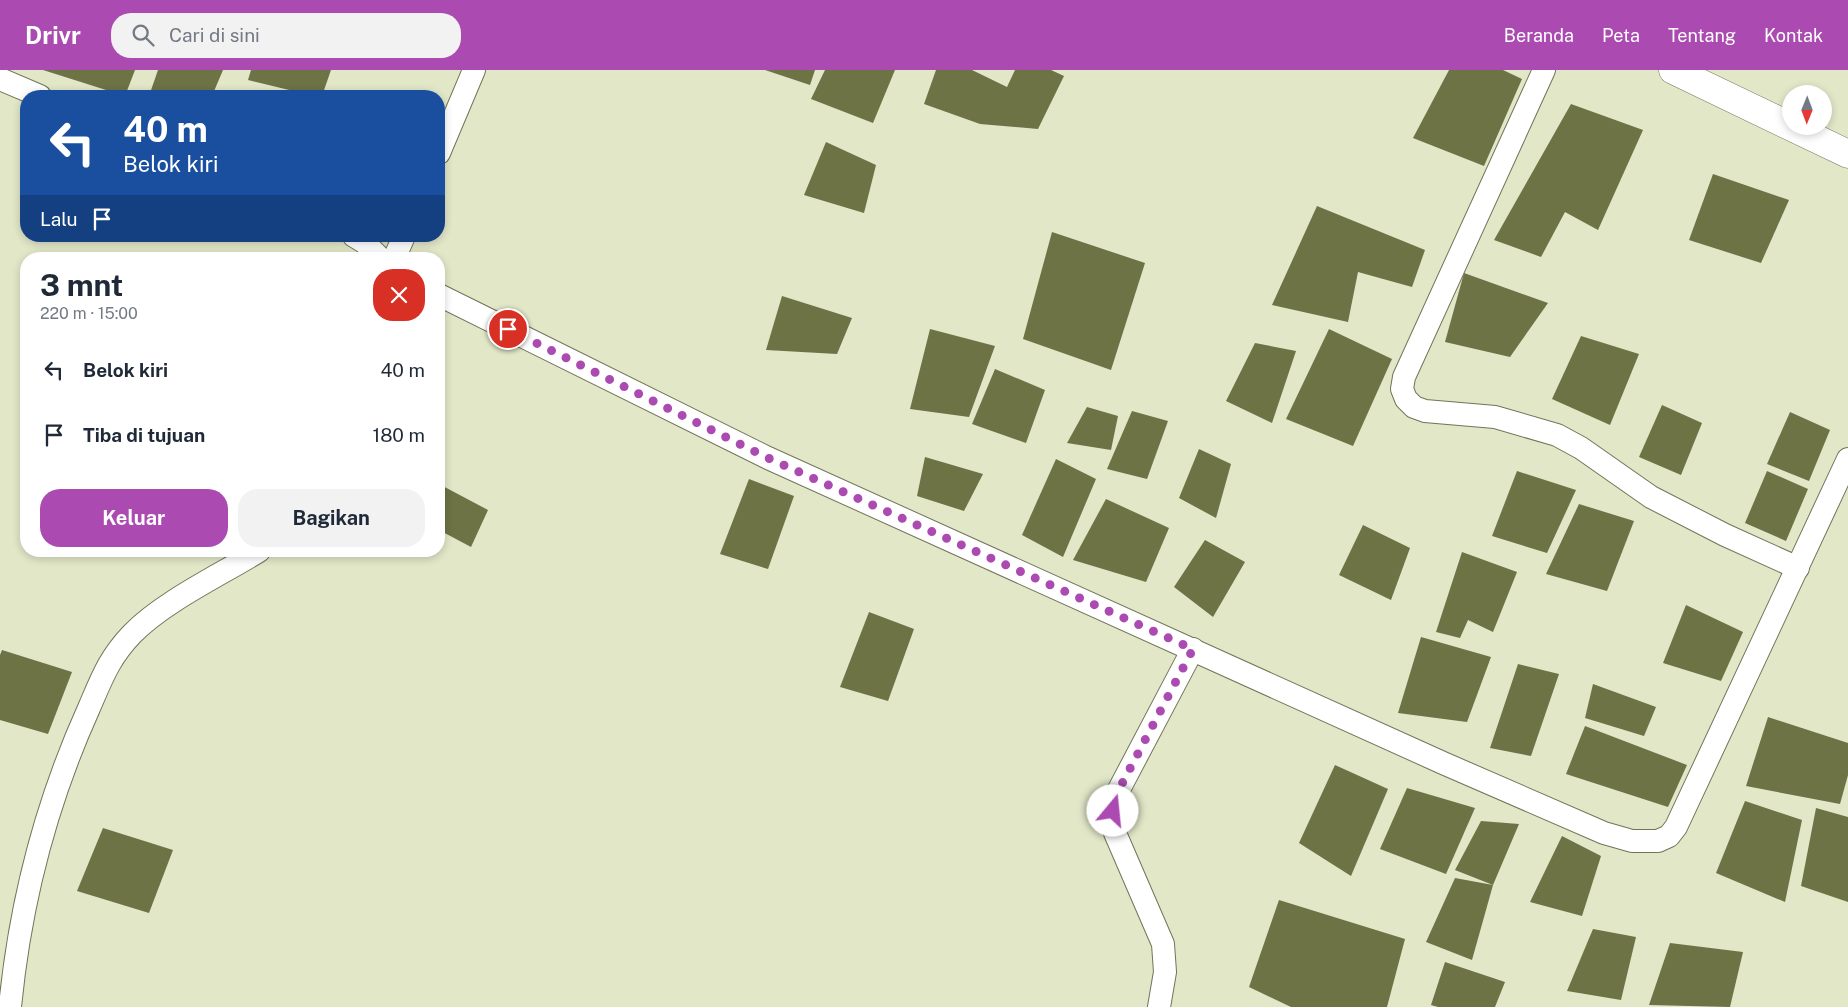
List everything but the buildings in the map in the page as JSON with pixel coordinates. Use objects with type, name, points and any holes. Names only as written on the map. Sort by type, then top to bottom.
[{"type":"main road","points":[[1673,70],[1848,154]]},
{"type":"street","points":[[445,139],[474,70]]},
{"type":"street","points":[[1544,70],[1404,378],[1402,389],[1406,400],[1414,407],[1425,411],[1495,417],[1557,435],[1582,448],[1651,497],[1725,535],[1798,568]]},
{"type":"street","points":[[0,79],[26,90]]},
{"type":"street","points":[[364,242],[374,252]]},
{"type":"street","points":[[445,298],[768,458],[1193,649],[1296,698],[1604,833],[1632,841],[1648,842],[1665,838],[1676,827],[1848,459]]},
{"type":"street","points":[[10,1007],[28,886],[44,825],[74,740],[113,655],[134,632],[157,613],[249,557]]},
{"type":"street","points":[[1159,1007],[1165,972],[1163,944],[1115,833],[1114,799],[1193,649]]},
{"type":"route","points":[[508,329],[768,458],[1193,649],[1114,799],[1113,811]]}]
